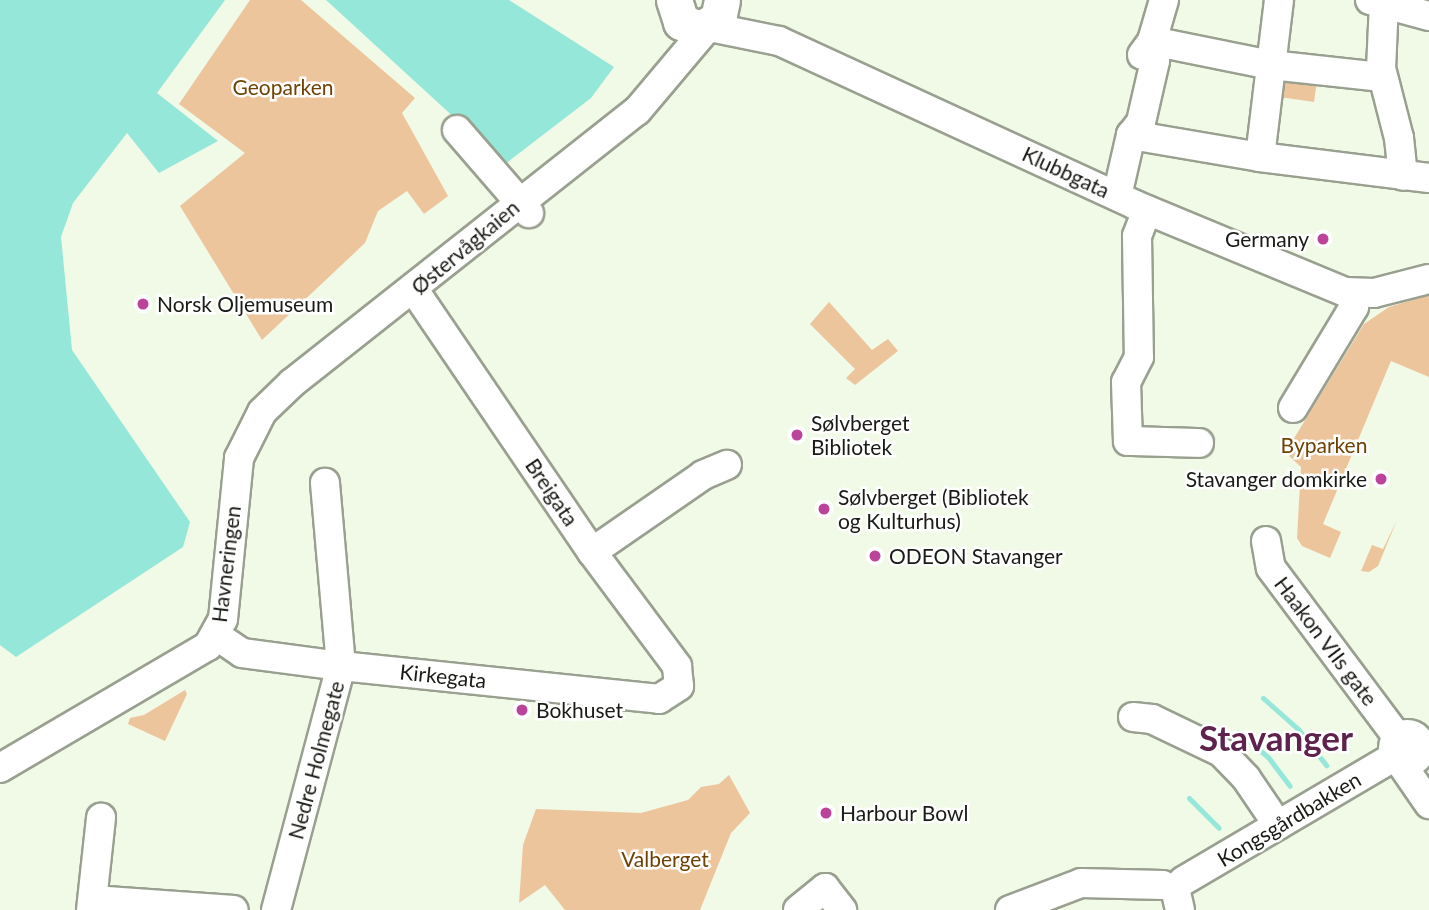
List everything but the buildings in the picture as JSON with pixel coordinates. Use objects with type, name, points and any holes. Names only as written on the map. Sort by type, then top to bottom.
[{"type":"street","points":[[1117,197],[1131,135],[1141,122],[1155,61],[1152,41],[1164,0]]},
{"type":"street","points":[[1260,158],[1279,0]]},
{"type":"street","points":[[1416,177],[1399,138],[1382,77],[1377,2],[1429,16]]},
{"type":"street","name":"Klubbgata","points":[[702,12],[779,41],[1147,210],[1356,295]]},
{"type":"street","name":"Østervågkaien","points":[[292,383],[643,118],[702,12]]},
{"type":"street","points":[[1152,41],[1271,65],[1382,77]]},
{"type":"street","points":[[457,130],[524,207]]},
{"type":"street","points":[[1131,135],[1260,158],[1416,177]]},
{"type":"street","points":[[1147,210],[1137,236],[1139,357],[1126,382],[1128,441],[1199,443]]},
{"type":"street","points":[[1293,408],[1354,307],[1356,295],[1429,279]]},
{"type":"street","name":"Breigata","points":[[414,290],[592,552],[677,666],[680,682],[674,693]]},
{"type":"street","name":"Havneringen","points":[[0,768],[160,677],[217,636],[228,584],[239,458],[262,412],[292,383]]},
{"type":"street","points":[[592,552],[703,475],[727,465]]},
{"type":"street","name":"Nedre Holmegate","points":[[276,910],[341,666],[325,483]]},
{"type":"street","name":"Haakon VIIs gate","points":[[1266,541],[1270,568],[1408,749],[1429,804]]},
{"type":"street","name":"Kirkegata","points":[[217,636],[242,653],[341,666],[656,699],[674,693]]},
{"type":"street","points":[[1145,719],[1226,755],[1278,825]]},
{"type":"street","name":"Kongsgårdbakken","points":[[1176,893],[1278,825],[1408,749]]},
{"type":"street","points":[[101,818],[92,905],[234,910]]},
{"type":"street","points":[[1010,910],[1081,883],[1176,893]]},
{"type":"street","points":[[798,910],[834,899]]},
{"type":"green space","name":"Geoparken","points":[[250,0],[301,0],[415,98],[402,113],[448,196],[424,214],[407,191],[378,211],[365,243],[262,340],[180,206],[245,153],[179,104]]},
{"type":"green space","points":[[1283,77],[1317,81],[1314,102],[1280,97]]},
{"type":"green space","name":"Byparken","points":[[1429,295],[1429,377],[1391,361],[1323,524],[1341,532],[1330,558],[1302,546],[1297,538],[1301,467],[1289,456],[1293,440],[1364,324],[1389,307]]},
{"type":"green space","points":[[829,302],[872,350],[888,339],[898,351],[855,385],[846,378],[855,369],[810,324]]},
{"type":"green space","points":[[1397,520],[1378,566],[1369,572],[1361,571],[1372,545],[1383,549]]},
{"type":"green space","points":[[185,690],[187,694],[165,741],[128,724],[130,718],[144,715]]},
{"type":"green space","name":"Valberget","points":[[729,775],[750,813],[731,833],[700,910],[565,910],[545,885],[519,903],[523,845],[536,809],[641,813],[688,800],[701,787],[719,784]]},
{"type":"water","points":[[0,0],[225,0],[157,93],[218,141],[159,173],[127,133],[73,203],[61,237],[72,350],[190,522],[183,547],[16,657],[0,645]]},
{"type":"water","points":[[326,0],[509,0],[614,67],[591,98],[505,164]]},
{"type":"waterway","points":[[1263,698],[1298,729],[1326,765]]},
{"type":"waterway","points":[[1238,732],[1268,757],[1290,786]]},
{"type":"waterway","points":[[1189,798],[1219,828]]},
{"type":"place","name":"Germany","points":[[1323,239]]},
{"type":"place","name":"Norsk Oljemuseum","points":[[143,304]]},
{"type":"place","name":"Sølvberget Bibliotek","points":[[797,435]]},
{"type":"place","name":"Stavanger domkirke","points":[[1381,479]]},
{"type":"place","name":"Sølvberget (Bibliotek og Kulturhus)","points":[[824,509]]},
{"type":"place","name":"ODEON Stavanger","points":[[875,556]]},
{"type":"place","name":"Bokhuset","points":[[522,710]]},
{"type":"place","name":"Harbour Bowl","points":[[826,813]]},
{"type":"district","name":"Stavanger","points":[[1276,737]]}]
